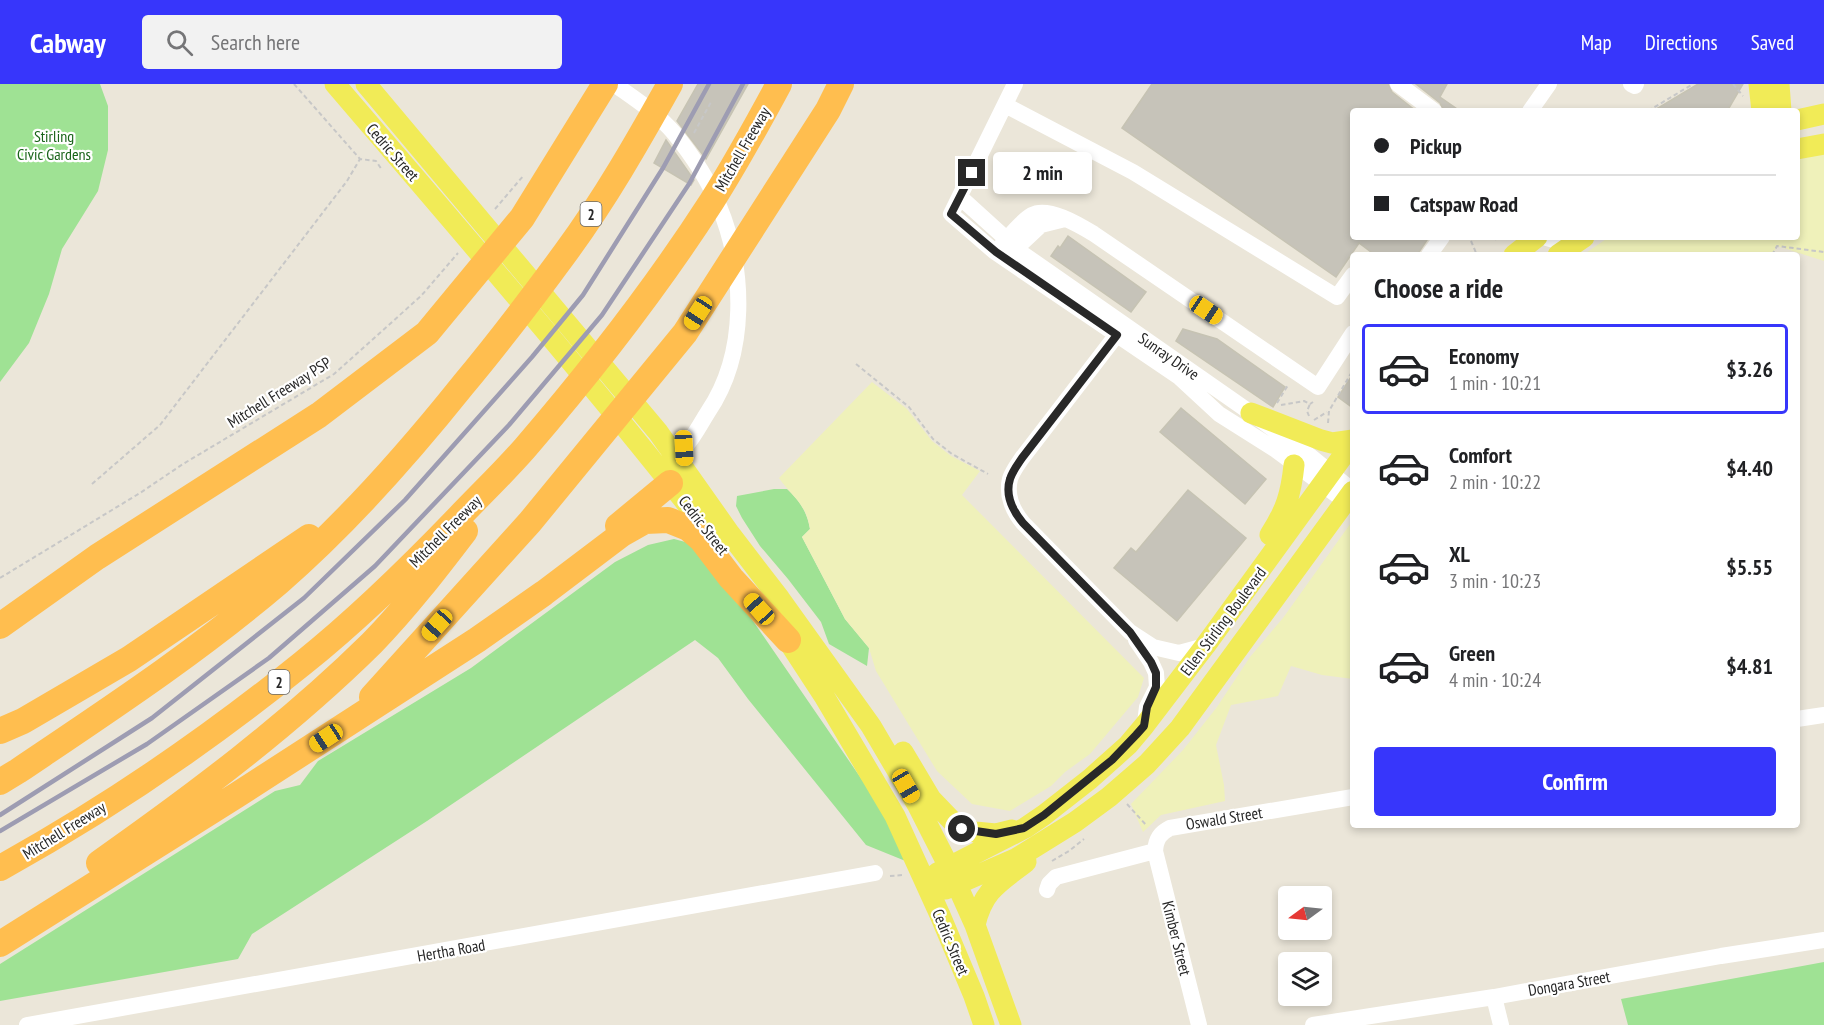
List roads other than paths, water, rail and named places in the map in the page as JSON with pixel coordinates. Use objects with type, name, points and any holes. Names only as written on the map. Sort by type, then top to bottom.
[{"type":"highway","points":[[0,626],[97,557],[319,415],[427,333],[522,218],[605,84]]},
{"type":"highway","name":"2","points":[[0,782],[150,682],[243,611],[318,546],[362,502],[429,427],[502,338],[568,250],[640,137],[670,84]]},
{"type":"highway","name":"Mitchell Freeway","points":[[0,868],[45,844],[188,751],[304,662],[364,610],[432,545],[523,450],[591,369],[656,285],[712,200],[779,84]]},
{"type":"highway","points":[[307,750],[369,700],[430,633],[530,522],[685,333],[828,110],[841,84]]},
{"type":"highway","points":[[0,933],[144,832],[279,727],[372,642],[425,583],[523,450]]},
{"type":"highway","points":[[590,558],[678,464]]},
{"type":"highway","points":[[0,731],[23,721],[129,659],[362,502]]},
{"type":"highway","points":[[0,944],[477,640],[622,534],[645,521],[668,520],[688,528],[702,540],[731,578],[788,640]]},
{"type":"main road","name":"Cedric Street","points":[[335,84],[461,243],[635,441],[678,464],[793,616],[871,726],[918,806],[975,925],[1011,1025]]},
{"type":"main road","name":"Cedric Street","points":[[366,84],[484,216],[654,427],[739,570],[788,640],[895,816],[921,883],[974,996],[984,1025]]},
{"type":"main road","points":[[1760,84],[1762,108]]},
{"type":"main road","points":[[1779,84],[1781,108]]},
{"type":"main road","points":[[1800,119],[1824,114]]},
{"type":"main road","points":[[1800,148],[1824,144]]},
{"type":"main road","points":[[1506,248],[1529,240]]},
{"type":"main road","points":[[1562,252],[1580,240]]},
{"type":"main road","points":[[1251,413],[1321,441],[1332,443],[1350,441]]},
{"type":"main road","name":"Ellen Stirling Boulevard","points":[[953,875],[1024,828],[1090,779],[1112,760],[1144,726],[1205,646],[1350,445]]},
{"type":"main road","points":[[1264,565],[1270,536],[1285,512],[1294,465]]},
{"type":"main road","name":"Ellen Stirling Boulevard","points":[[921,883],[1017,858],[1075,822],[1109,797],[1147,764],[1180,728],[1350,494]]},
{"type":"main road","points":[[871,726],[900,747],[931,800],[962,829],[996,834],[1024,828]]},
{"type":"main road","points":[[975,925],[979,908],[989,892],[1075,822]]},
{"type":"street","points":[[614,84],[651,110],[672,131],[697,163],[719,205],[736,267],[738,300],[734,348],[726,375],[712,407],[678,464]]},
{"type":"street","points":[[960,197],[1015,84]]},
{"type":"street","points":[[1398,84],[1430,108]]},
{"type":"street","points":[[1532,108],[1549,84]]},
{"type":"street","points":[[1631,84],[1635,86],[1636,84]]},
{"type":"street","points":[[1005,105],[1133,172],[1337,297],[1350,279]]},
{"type":"street","name":"Sunray Drive","points":[[1006,249],[960,197],[951,214],[1006,249],[1121,330],[1251,413],[1327,479],[1350,494]]},
{"type":"street","points":[[1006,249],[1022,223],[1031,216],[1039,212],[1066,219],[1094,234],[1318,387],[1350,338]]},
{"type":"street","points":[[1121,330],[1022,458],[1010,478],[1009,496],[1014,512],[1023,523],[1130,632],[1151,662],[1156,673],[1156,687],[1147,707],[1144,726]]},
{"type":"street","name":"Sunray Drive","points":[[1121,330],[1179,377],[1219,414],[1276,450],[1294,465],[1327,479]]},
{"type":"street","points":[[1130,632],[1153,647],[1179,653],[1205,646]]},
{"type":"street","points":[[1800,719],[1824,715]]},
{"type":"street","name":"Oswald Street","points":[[1155,851],[1160,835],[1170,828],[1350,798]]},
{"type":"street","points":[[1047,890],[1056,877],[1155,851]]},
{"type":"street","name":"Kimber Street","points":[[1155,851],[1199,1025]]},
{"type":"street","name":"Hertha Road","points":[[27,1025],[875,873]]},
{"type":"street","name":"Dongara Street","points":[[1313,1025],[1494,997],[1824,940]]},
{"type":"street","points":[[1494,997],[1501,1025]]},
{"type":"railway","points":[[0,815],[152,718],[304,598],[405,500],[532,357],[583,295],[663,168],[709,84]]},
{"type":"railway","points":[[0,831],[147,744],[269,658],[375,566],[509,425],[602,315],[689,184],[743,84]]},
{"type":"park label","name":"Stirling Civic Gardens","points":[[54,145]]}]
